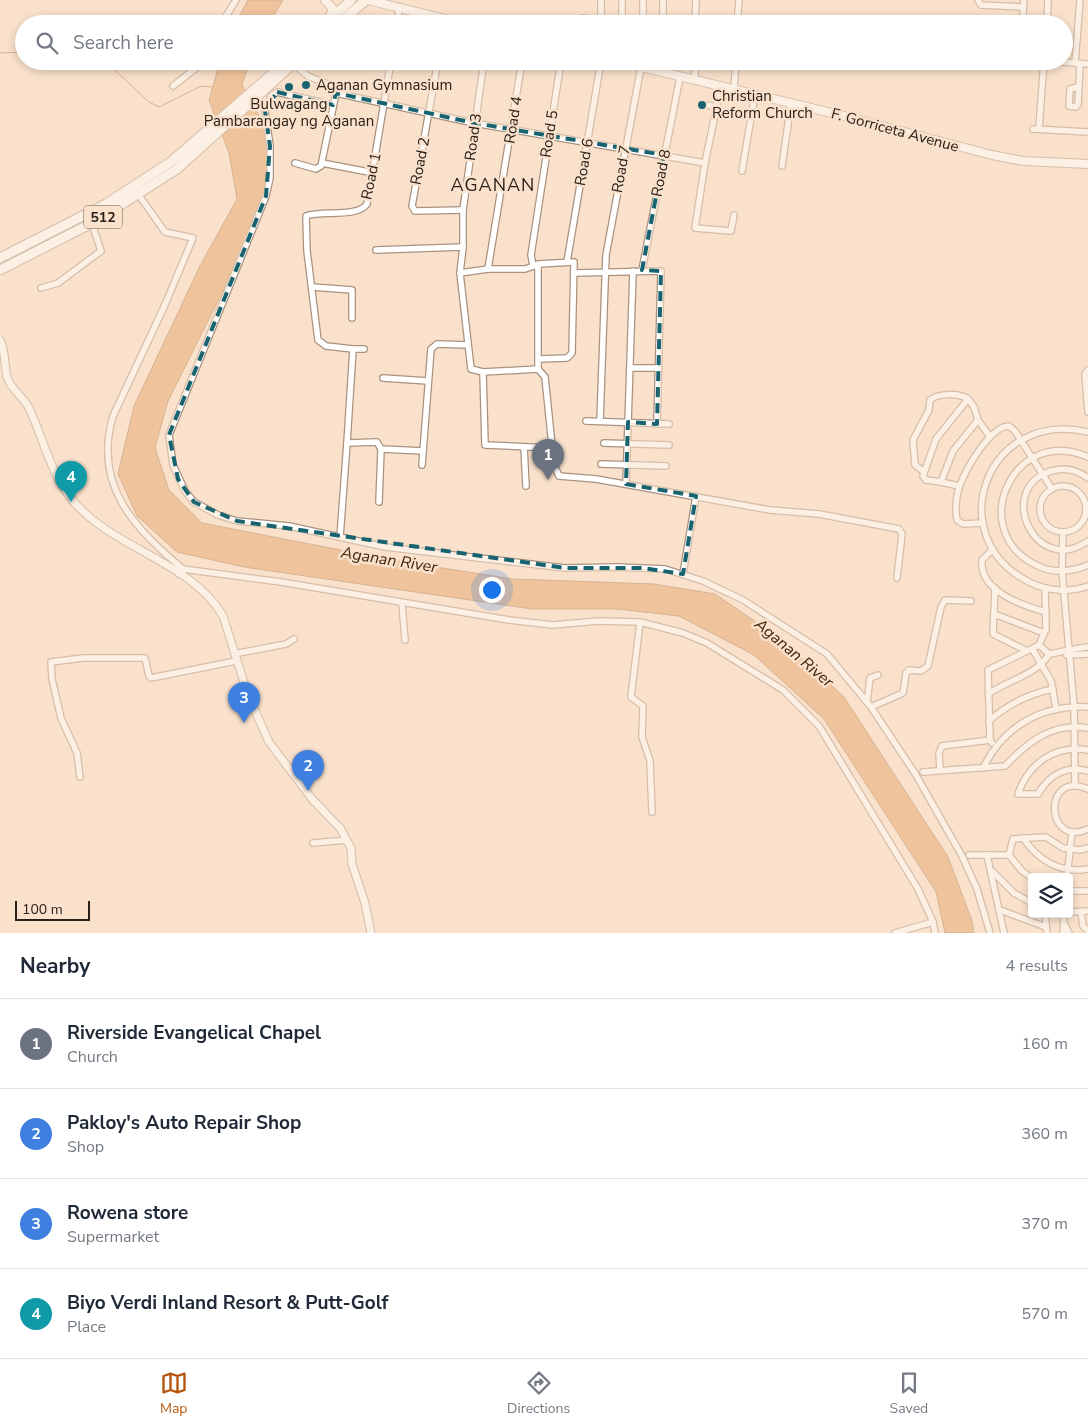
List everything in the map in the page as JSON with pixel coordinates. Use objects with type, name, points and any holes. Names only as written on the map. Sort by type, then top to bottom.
[{"type":"main road","points":[[325,0],[332,5],[334,11],[331,15]]},
{"type":"main road","points":[[334,15],[351,0]]},
{"type":"main road","points":[[349,15],[367,0],[423,15]]},
{"type":"main road","name":"512","points":[[0,270],[92,223],[138,194],[195,148],[283,70]]},
{"type":"main road","name":"F. Gorriceta Avenue","points":[[654,70],[1000,157],[1023,161],[1088,164]]},
{"type":"main road","name":"512","points":[[0,258],[106,204],[179,155],[195,148]]},
{"type":"street","points":[[227,15],[236,0]]},
{"type":"street","points":[[601,0],[601,15]]},
{"type":"street","points":[[621,15],[622,0]]},
{"type":"street","points":[[643,0],[643,15]]},
{"type":"street","points":[[663,0],[663,15]]},
{"type":"street","points":[[695,15],[696,0]]},
{"type":"street","points":[[737,15],[738,0]]},
{"type":"street","points":[[978,0],[981,5],[999,3],[1023,10],[1024,0]]},
{"type":"street","points":[[1047,15],[1048,0]]},
{"type":"street","points":[[1078,88],[1077,64],[1080,0]]},
{"type":"street","points":[[398,15],[399,8]]},
{"type":"street","points":[[1073,64],[1088,64]]},
{"type":"street","points":[[174,86],[194,70]]},
{"type":"street","points":[[294,163],[316,169],[322,163],[336,93],[332,86],[308,76],[301,70]]},
{"type":"street","name":"Road 1","points":[[312,287],[306,218],[308,215],[340,213],[365,207],[374,173],[389,70]]},
{"type":"street","name":"Road 2","points":[[437,70],[412,209],[463,210]]},
{"type":"street","name":"Road 3","points":[[483,70],[463,210],[463,247],[460,273],[471,369],[484,372]]},
{"type":"street","name":"Road 4","points":[[488,269],[521,70]]},
{"type":"street","name":"Road 5","points":[[538,369],[536,265],[531,255],[559,70]]},
{"type":"street","name":"Road 6","points":[[567,262],[600,70]]},
{"type":"street","name":"Road 7","points":[[600,421],[606,255],[640,70]]},
{"type":"street","points":[[694,80],[695,70]]},
{"type":"street","points":[[734,89],[735,70]]},
{"type":"street","points":[[1043,70],[1036,128],[1088,132]]},
{"type":"street","name":"Road 8","points":[[642,270],[680,76]]},
{"type":"street","points":[[721,86],[705,163],[695,228],[731,231],[734,215]]},
{"type":"street","points":[[333,104],[277,92],[271,96],[265,111],[270,146],[270,178],[266,196],[169,435],[173,465],[178,479],[194,502],[204,509],[237,521],[289,526],[385,547],[565,568],[642,568],[683,574],[719,587],[744,600],[827,654],[869,704],[916,775],[962,856],[977,889],[990,933]]},
{"type":"street","points":[[336,93],[474,123],[705,163]]},
{"type":"street","points":[[742,171],[755,94]]},
{"type":"street","points":[[782,166],[791,103]]},
{"type":"street","points":[[701,104],[717,107]]},
{"type":"street","points":[[322,163],[374,173]]},
{"type":"street","points":[[138,194],[165,232],[192,238],[164,307],[113,416],[109,435],[108,470],[121,500],[133,520],[162,552],[217,606],[223,616],[235,658],[268,742],[312,799],[340,828],[347,840],[365,903],[371,933]]},
{"type":"street","points":[[41,288],[58,283],[101,251],[92,223]]},
{"type":"street","points":[[376,250],[463,247]]},
{"type":"street","points":[[460,273],[488,269],[525,269],[536,265],[574,262],[572,353],[567,358],[538,359]]},
{"type":"street","points":[[626,484],[633,271]]},
{"type":"street","points":[[574,273],[661,271],[660,368],[657,424]]},
{"type":"street","points":[[352,318],[352,290],[312,287],[318,340],[321,344],[364,349]]},
{"type":"street","points":[[0,340],[10,385],[29,408],[51,466],[74,501],[113,536],[181,571],[281,582],[402,604],[553,625],[598,621],[640,622],[683,633],[707,643],[783,690],[819,726],[918,888],[933,922],[934,933]]},
{"type":"street","points":[[422,465],[430,353],[434,345],[468,345]]},
{"type":"street","points":[[340,537],[353,349]]},
{"type":"street","points":[[630,368],[660,368]]},
{"type":"street","points":[[552,448],[485,445],[484,372],[538,369],[547,382],[554,464],[559,476],[626,484],[770,510],[819,514],[898,529],[902,534],[897,578]]},
{"type":"street","points":[[1088,370],[1085,374],[1088,412]]},
{"type":"street","points":[[383,378],[428,381]]},
{"type":"street","points":[[923,470],[915,465],[913,440],[929,410],[930,400],[936,396],[952,395],[968,399],[974,407],[978,420],[990,437]]},
{"type":"street","points":[[959,486],[926,480],[922,476],[936,440],[968,399]]},
{"type":"street","points":[[941,482],[954,451],[978,420]]},
{"type":"street","points":[[586,421],[669,424]]},
{"type":"street","points":[[983,523],[963,524],[957,520],[959,486],[990,437],[1004,426],[1009,426],[1020,439],[1041,476],[1052,489]]},
{"type":"street","points":[[1088,432],[1075,429],[1052,428],[1020,439],[1003,454],[990,472],[983,493],[983,523],[993,549],[1000,560],[1015,574],[1045,588],[1064,590],[1088,586]]},
{"type":"street","points":[[347,443],[377,442],[380,449],[379,502]]},
{"type":"street","points":[[604,443],[669,445]]},
{"type":"street","points":[[524,447],[526,486]]},
{"type":"street","points":[[380,449],[423,451]]},
{"type":"street","points":[[1088,457],[1073,451],[1055,451],[1031,458],[1021,466],[1008,484],[1002,505],[1004,527],[1014,547],[1026,559],[1040,567],[1062,571],[1088,565]]},
{"type":"street","points":[[600,464],[666,466]]},
{"type":"street","points":[[1088,478],[1078,472],[1063,469],[1041,476],[1028,490],[1024,500],[1025,520],[1028,529],[1042,544],[1063,549],[1076,547],[1088,541]]},
{"type":"street","points":[[1068,487],[1078,492],[1084,502],[1086,513],[1081,523],[1072,530],[1063,532],[1050,528],[1041,514],[1041,503],[1052,489],[1068,487]]},
{"type":"street","points":[[683,574],[696,496]]},
{"type":"street","points":[[1063,532],[1062,571],[1066,652],[1074,706],[1075,786]]},
{"type":"street","points":[[993,549],[984,556],[982,574],[995,588],[1017,602],[1046,612]]},
{"type":"street","points":[[995,588],[992,634],[1030,650],[1041,664],[1053,689],[1056,708]]},
{"type":"street","points":[[1040,646],[1046,629],[1045,588]]},
{"type":"street","points":[[869,704],[900,695],[904,689],[908,670],[921,671],[928,666],[945,600],[971,601]]},
{"type":"street","points":[[402,604],[405,640]]},
{"type":"street","points":[[994,614],[1044,633]]},
{"type":"street","points":[[640,622],[631,697],[643,706],[642,737],[650,761],[652,812]]},
{"type":"street","points":[[80,777],[77,753],[61,718],[52,679],[51,662],[82,658],[145,658],[151,678],[235,658],[286,644],[294,639]]},
{"type":"street","points":[[1040,646],[1047,650],[1049,654]]},
{"type":"street","points":[[996,746],[990,740],[988,670],[1040,646]]},
{"type":"street","points":[[988,694],[1009,680],[1038,668],[1049,654],[1088,646]]},
{"type":"street","points":[[1066,652],[1088,654]]},
{"type":"street","points":[[869,704],[870,678],[878,675]]},
{"type":"street","points":[[989,721],[1018,700],[1053,689]]},
{"type":"street","points":[[983,768],[1005,735],[1028,718],[1056,708],[1088,707]]},
{"type":"street","points":[[923,772],[1005,766],[1025,745],[1035,738],[1059,728],[1088,728]]},
{"type":"street","points":[[940,770],[939,753],[942,746],[990,740]]},
{"type":"street","points":[[1088,750],[1074,748],[1053,753],[1034,766],[1024,779],[1018,794],[1038,794],[1043,786],[1057,773],[1076,769],[1088,771]]},
{"type":"street","points":[[1088,789],[1075,786],[1063,791],[1058,795],[1054,808],[1057,820],[1066,830],[1072,832],[1088,829]]},
{"type":"street","points":[[1067,873],[1072,832]]},
{"type":"street","points":[[1009,855],[1014,839],[1023,838],[1046,837],[1057,845],[1070,849],[1088,848]]},
{"type":"street","points":[[1023,838],[1029,847],[1046,862],[1067,873],[1088,869]]},
{"type":"street","points":[[313,844],[347,840]]},
{"type":"street","points":[[969,856],[1009,855]]},
{"type":"street","points":[[1009,855],[1028,875]]},
{"type":"street","points":[[987,856],[1004,933]]},
{"type":"street","points":[[991,870],[1006,886],[1028,900]]},
{"type":"street","points":[[1073,891],[1088,891]]},
{"type":"street","points":[[1000,910],[1046,930]]},
{"type":"street","points":[[1085,911],[1083,926],[1088,932]]},
{"type":"street","points":[[1063,933],[1064,918]]},
{"type":"street","points":[[895,933],[933,922]]},
{"type":"street","points":[[1064,922],[1069,933]]},
{"type":"highlighted area","points":[[277,92],[333,105],[336,93],[474,123],[664,155],[642,270],[661,271],[657,424],[628,422],[626,484],[696,496],[683,574],[642,568],[565,568],[237,521],[194,502],[178,479],[169,435],[266,196],[270,146],[265,111]]},
{"type":"water","points":[[248,0],[283,0],[274,15],[240,15]]},
{"type":"water","name":"Aganan River","points":[[217,70],[247,70],[242,85],[260,117],[273,154],[271,180],[234,269],[168,401],[155,448],[169,490],[202,523],[397,561],[513,579],[654,584],[715,594],[781,639],[844,697],[948,857],[972,921],[974,933],[945,933],[936,892],[824,719],[754,655],[679,616],[617,609],[532,609],[244,567],[177,552],[137,516],[118,474],[134,406],[200,266],[237,199],[229,153],[209,100]]},
{"type":"waterway","points":[[0,53],[15,52]]},
{"type":"waterway","points":[[115,70],[149,102],[159,107],[201,86],[212,87]]},
{"type":"place","name":"Aganan Gymnasium","points":[[306,85]]},
{"type":"place","name":"Bulwagang Pambarangay ng Aganan","points":[[289,87]]},
{"type":"place","name":"Christian Reform Church","points":[[702,105]]},
{"type":"place","name":"Riverside Evangelical Chapel","points":[[548,480]]},
{"type":"place","name":"Biyo Verdi Inland Resort & Putt-Golf","points":[[71,502]]},
{"type":"place","name":"Rowena store","points":[[244,723]]},
{"type":"place","name":"Pakloy's Auto Repair Shop","points":[[308,791]]},
{"type":"district","name":"AGANAN","points":[[493,185]]}]
